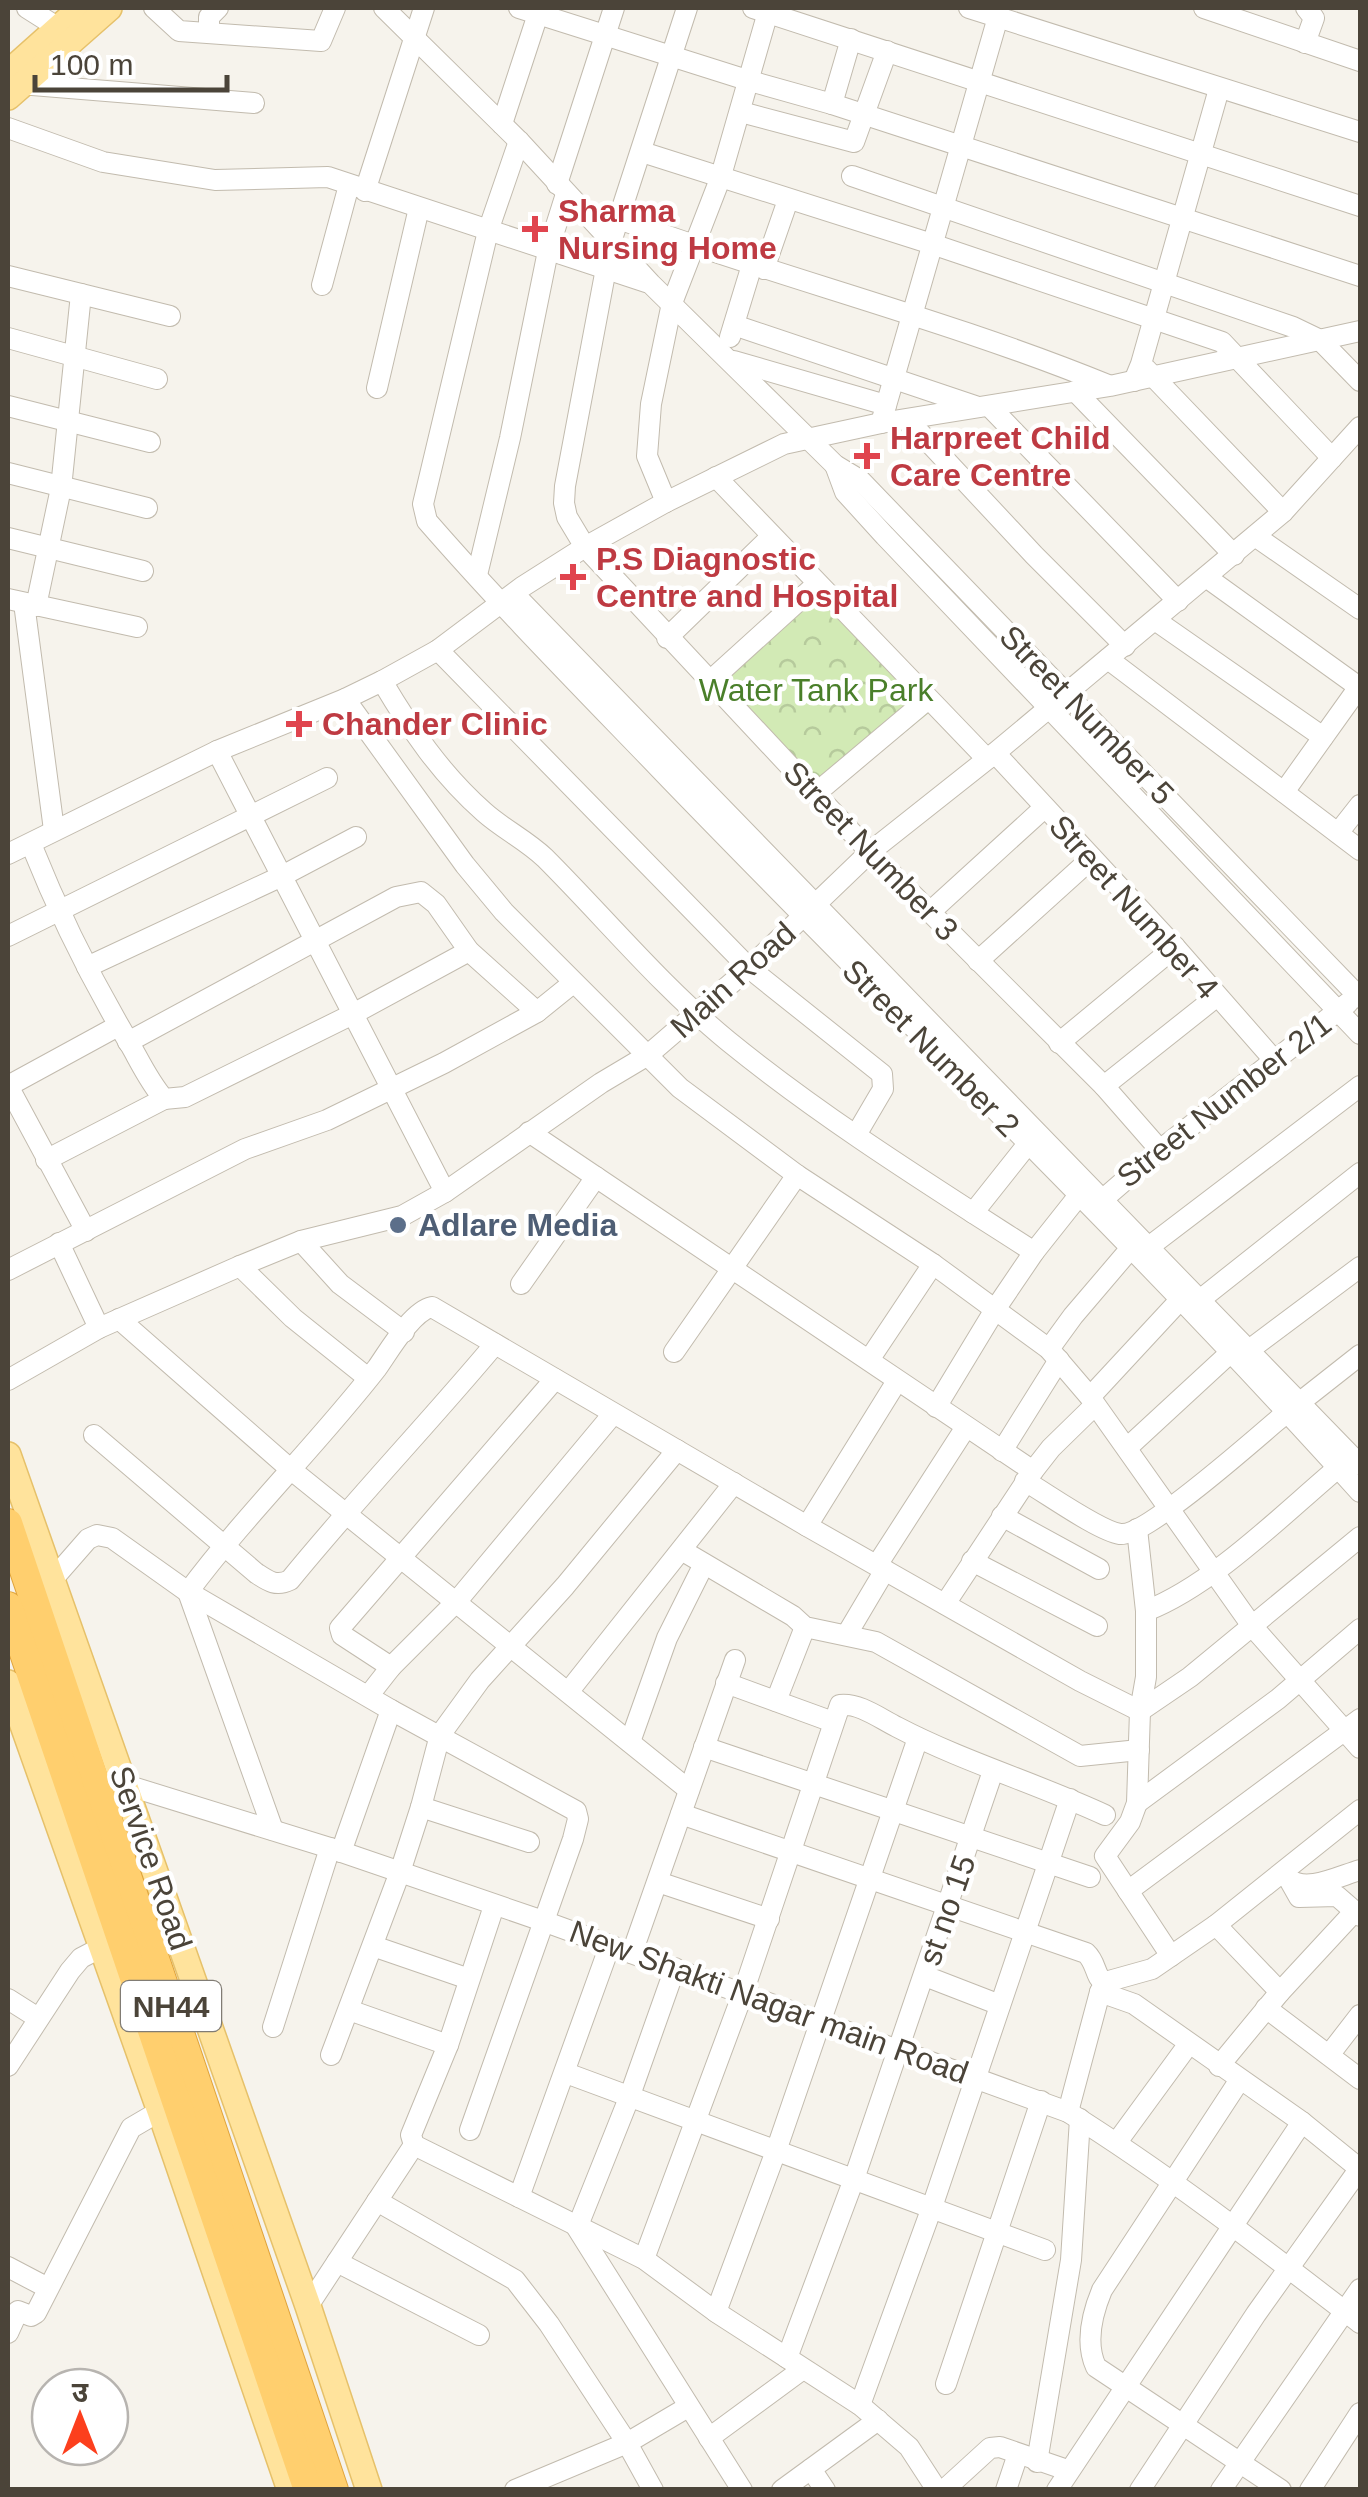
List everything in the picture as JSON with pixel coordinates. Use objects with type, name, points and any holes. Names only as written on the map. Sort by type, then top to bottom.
[{"type":"highway","name":"NH44","points":[[8,1523],[334,2490]]},
{"type":"highway","name":"NH44","points":[[8,1606],[35,1722],[308,2490]]},
{"type":"main road","points":[[12,85],[57,27],[81,8]]},
{"type":"main road","points":[[12,85],[109,8]]},
{"type":"main road","name":"Service Road","points":[[8,1454],[369,2490]]},
{"type":"main road","points":[[8,1683],[35,1722],[102,1946],[290,2490]]},
{"type":"street","points":[[27,8],[57,27]]},
{"type":"street","points":[[154,8],[179,30],[321,42],[335,8]]},
{"type":"street","points":[[208,32],[208,16],[218,8]]},
{"type":"street","points":[[384,8],[519,141],[651,284],[809,437],[834,465],[845,492],[1058,700],[1360,1034]]},
{"type":"street","points":[[322,286],[424,8]]},
{"type":"street","points":[[478,575],[561,189],[614,8]]},
{"type":"street","name":"Street Number 3","points":[[687,8],[611,242],[564,503],[567,517],[585,547],[666,638],[870,852],[1104,1086],[1160,1150]]},
{"type":"street","points":[[969,8],[1360,132]]},
{"type":"street","points":[[1204,8],[1360,61]]},
{"type":"street","points":[[1305,43],[1314,18],[1306,8]]},
{"type":"street","points":[[502,124],[532,10],[866,114],[1360,276]]},
{"type":"street","points":[[666,502],[652,471],[647,437],[672,304],[720,179],[769,11],[1360,206]]},
{"type":"street","points":[[883,414],[998,18]]},
{"type":"street","points":[[832,104],[851,39]]},
{"type":"street","points":[[740,112],[848,143],[858,140],[887,51]]},
{"type":"street","points":[[12,85],[254,104]]},
{"type":"street","points":[[1143,374],[1154,318],[1219,89]]},
{"type":"street","points":[[8,128],[103,162],[215,180],[328,178],[651,284]]},
{"type":"street","points":[[488,231],[519,141]]},
{"type":"street","points":[[642,152],[1222,342],[1332,458]]},
{"type":"street","points":[[852,176],[1293,327],[1320,340],[1360,382]]},
{"type":"street","points":[[728,357],[734,326],[788,200]]},
{"type":"street","points":[[377,388],[418,208]]},
{"type":"street","points":[[619,220],[1028,353],[1110,386]]},
{"type":"street","name":"Street Number 2","points":[[488,231],[424,504],[427,520],[478,575],[508,599],[1027,1145],[1092,1200],[1294,1408],[1353,1460],[1360,1492]]},
{"type":"street","points":[[8,276],[170,316]]},
{"type":"street","points":[[54,830],[22,603],[50,547],[81,294]]},
{"type":"street","points":[[734,326],[986,407],[1178,600]]},
{"type":"street","points":[[728,357],[908,420],[1110,386],[1143,374],[1360,331]]},
{"type":"street","points":[[8,338],[156,378]]},
{"type":"street","points":[[1143,374],[1283,512]]},
{"type":"street","points":[[1075,391],[1234,555]]},
{"type":"street","points":[[8,406],[150,442]]},
{"type":"street","points":[[8,854],[217,751],[382,681],[438,650],[585,547],[666,502],[784,444],[883,414]]},
{"type":"street","points":[[908,420],[1116,652],[1360,850]]},
{"type":"street","name":"Main Road","points":[[8,1380],[99,1328],[240,1266],[301,1241],[402,1216],[445,1192],[648,1054],[750,968],[870,852],[1234,555],[1357,437]]},
{"type":"street","points":[[8,474],[147,508]]},
{"type":"street","name":"Street Number 4","points":[[716,477],[928,699],[1092,858],[1274,1060]]},
{"type":"street","points":[[666,638],[771,536]]},
{"type":"street","points":[[1255,536],[1360,608]]},
{"type":"street","points":[[8,538],[143,571]]},
{"type":"street","points":[[1206,578],[1360,686],[1284,792]]},
{"type":"street","points":[[709,682],[817,584]]},
{"type":"street","points":[[22,603],[138,627]]},
{"type":"street","points":[[1155,620],[1323,737]]},
{"type":"street","points":[[438,650],[750,968],[882,1074],[884,1090],[856,1135]]},
{"type":"street","points":[[382,681],[422,746],[450,780],[488,816],[542,855],[728,1041],[856,1135],[1034,1252]]},
{"type":"street","points":[[346,699],[504,912],[680,1088],[797,1175],[996,1308],[1054,1354],[1171,1508],[1252,1626],[1301,1680],[1353,1725],[1360,1748]]},
{"type":"street","points":[[815,794],[928,699]]},
{"type":"street","name":"Street Number 5","points":[[1058,700],[1360,996]]},
{"type":"street","points":[[217,751],[445,1192]]},
{"type":"street","points":[[8,936],[327,778]]},
{"type":"street","points":[[1338,834],[1360,805]]},
{"type":"street","points":[[930,912],[1044,808]]},
{"type":"street","points":[[87,967],[356,837]]},
{"type":"street","points":[[31,844],[87,967],[164,1099]]},
{"type":"street","points":[[978,961],[1092,858]]},
{"type":"street","points":[[86,1231],[8,1086],[316,942],[396,897],[421,892],[436,904],[470,951],[537,1012]]},
{"type":"street","points":[[808,912],[1092,1200]]},
{"type":"street","points":[[1059,1043],[1175,946]]},
{"type":"street","points":[[46,1160],[164,1099],[185,1098],[470,951]]},
{"type":"street","points":[[8,1270],[245,1149],[327,1120],[390,1089],[537,1012],[573,983]]},
{"type":"street","name":"Street Number 2/1","points":[[936,1407],[1034,1252],[1092,1200],[1360,996]]},
{"type":"street","points":[[1104,1086],[1216,997]]},
{"type":"street","points":[[1002,1450],[1072,1316],[1140,1247],[1360,1086]]},
{"type":"street","points":[[529,1132],[1002,1450],[1029,1476],[1110,1531],[1121,1534],[1171,1508],[1360,1355]]},
{"type":"street","points":[[974,1213],[1027,1145]]},
{"type":"street","points":[[945,1604],[1029,1476],[1092,1401],[1190,1300],[1360,1173]]},
{"type":"street","points":[[674,1352],[797,1175]]},
{"type":"street","points":[[521,1284],[596,1177]]},
{"type":"street","points":[[301,1241],[340,1284],[404,1332]]},
{"type":"street","points":[[60,1243],[99,1328]]},
{"type":"street","points":[[869,1360],[933,1264]]},
{"type":"street","points":[[240,1266],[293,1318],[368,1378]]},
{"type":"street","points":[[1127,1448],[1240,1352],[1360,1267]]},
{"type":"street","points":[[188,1592],[417,1314],[432,1307],[807,1526],[1140,1711]]},
{"type":"street","points":[[119,1319],[289,1468],[689,1790]]},
{"type":"street","points":[[94,1435],[256,1573],[282,1584],[290,1580],[345,1511],[416,1436],[494,1344]]},
{"type":"street","points":[[390,1667],[340,1632],[399,1556],[555,1379]]},
{"type":"street","points":[[807,1526],[897,1380]]},
{"type":"street","points":[[368,1695],[390,1667],[457,1601],[613,1414]]},
{"type":"street","points":[[848,1634],[881,1568],[966,1427]]},
{"type":"street","points":[[332,2054],[400,1872],[440,1735],[480,1680],[677,1450]]},
{"type":"street","points":[[1146,1611],[1176,1598],[1215,1570],[1353,1460]]},
{"type":"street","points":[[570,1691],[734,1484]]},
{"type":"street","points":[[1002,1516],[1099,1569]]},
{"type":"street","points":[[1137,1529],[1146,1611],[1146,1677],[1140,1711],[1136,1803],[1130,1822],[1104,1856],[1171,1956]]},
{"type":"street","points":[[53,1579],[88,1539],[104,1534],[188,1592],[390,1710],[576,1811],[576,1826],[470,2130]]},
{"type":"street","points":[[1140,1711],[1190,1677],[1360,1538]]},
{"type":"street","points":[[683,1551],[805,1626],[876,1642],[1080,1756],[1139,1750]]},
{"type":"street","points":[[972,1561],[1097,1626]]},
{"type":"street","points":[[630,1742],[667,1638],[704,1564]]},
{"type":"street","points":[[188,1592],[273,1830]]},
{"type":"street","points":[[776,1701],[805,1626]]},
{"type":"street","points":[[1136,1803],[1301,1680],[1360,1629]]},
{"type":"street","points":[[632,1953],[735,1660]]},
{"type":"street","points":[[726,1682],[832,1722]]},
{"type":"street","points":[[644,2260],[769,1920],[840,1705],[852,1705],[993,1771],[1105,1814]]},
{"type":"street","points":[[274,2028],[390,1710]]},
{"type":"street","points":[[1128,1891],[1353,1725]]},
{"type":"street","points":[[716,2312],[776,2151],[918,1738]]},
{"type":"street","points":[[704,1748],[1090,1876]]},
{"type":"street","name":"st no 15","points":[[795,2364],[993,1771]]},
{"type":"street","name":"New Shakti Nagar main Road","points":[[126,1785],[336,1850],[543,1921],[1042,2100],[1117,2142],[1353,2317]]},
{"type":"street","points":[[860,2405],[931,2210],[1070,1799]]},
{"type":"street","points":[[421,1807],[529,1842]]},
{"type":"street","points":[[1103,1988],[1171,1956],[1287,1877],[1360,1810]]},
{"type":"street","points":[[681,1814],[1086,1953],[1095,1964],[1103,1988],[1134,2004],[1302,2122],[1360,2169],[1140,2490]]},
{"type":"street","points":[[1287,1877],[1296,1885],[1305,1886],[1360,1870]]},
{"type":"street","points":[[1219,2066],[1273,2000],[1358,1913],[1337,1896],[1299,1897],[1287,1877]]},
{"type":"street","points":[[658,1882],[769,1920]]},
{"type":"street","points":[[494,1906],[448,2045],[411,2134],[414,2145],[644,2260],[716,2312],[860,2405],[909,2446],[940,2490],[990,2448],[1000,2447],[1067,2470]]},
{"type":"street","points":[[1216,1925],[1273,2000],[1329,2055],[1360,2079]]},
{"type":"street","points":[[519,2197],[610,1945]]},
{"type":"street","points":[[8,2066],[70,1971],[81,1958],[102,1946]]},
{"type":"street","points":[[373,1946],[469,1979]]},
{"type":"street","points":[[576,2228],[629,2098],[675,1968]]},
{"type":"street","points":[[925,1976],[1000,2005]]},
{"type":"street","points":[[1006,2490],[1028,2458],[1071,2260],[1074,2116],[1103,1988]]},
{"type":"street","points":[[8,1999],[38,2018]]},
{"type":"street","points":[[348,2010],[448,2045]]},
{"type":"street","points":[[1329,2055],[1360,2015]]},
{"type":"street","points":[[1117,2142],[1188,2044]]},
{"type":"street","points":[[566,2072],[1045,2250]]},
{"type":"street","points":[[1239,2081],[1102,2290],[1096,2306],[1092,2358],[1096,2367],[1282,2490]]},
{"type":"street","points":[[946,2384],[1042,2100]]},
{"type":"street","points":[[8,2333],[18,2312],[35,2314],[131,2128],[160,2111]]},
{"type":"street","points":[[1057,2490],[1302,2122]]},
{"type":"street","points":[[308,2306],[414,2145]]},
{"type":"street","points":[[377,2201],[515,2280],[627,2443],[653,2490]]},
{"type":"street","points":[[576,2228],[742,2490]]},
{"type":"street","points":[[337,2262],[480,2335]]},
{"type":"street","points":[[8,2266],[48,2288]]},
{"type":"street","points":[[1222,2490],[1353,2317],[1360,2289]]},
{"type":"street","points":[[709,2438],[795,2364]]},
{"type":"street","points":[[515,2490],[627,2443],[688,2407]]},
{"type":"street","points":[[1310,2490],[1360,2414]]},
{"type":"street","points":[[782,2490],[878,2420]]},
{"type":"street","points":[[810,2469],[824,2490]]},
{"type":"green space","name":"Water Tank Park","points":[[819,595],[929,713],[826,795],[720,681]]},
{"type":"place","name":"Sharma Nursing Home","points":[[535,229]]},
{"type":"place","name":"Harpreet Child Care Centre","points":[[867,456]]},
{"type":"place","name":"P.S Diagnostic Centre and Hospital","points":[[573,577]]},
{"type":"place","name":"Chander Clinic","points":[[299,724]]},
{"type":"place","name":"Adlare Media","points":[[398,1225]]}]
